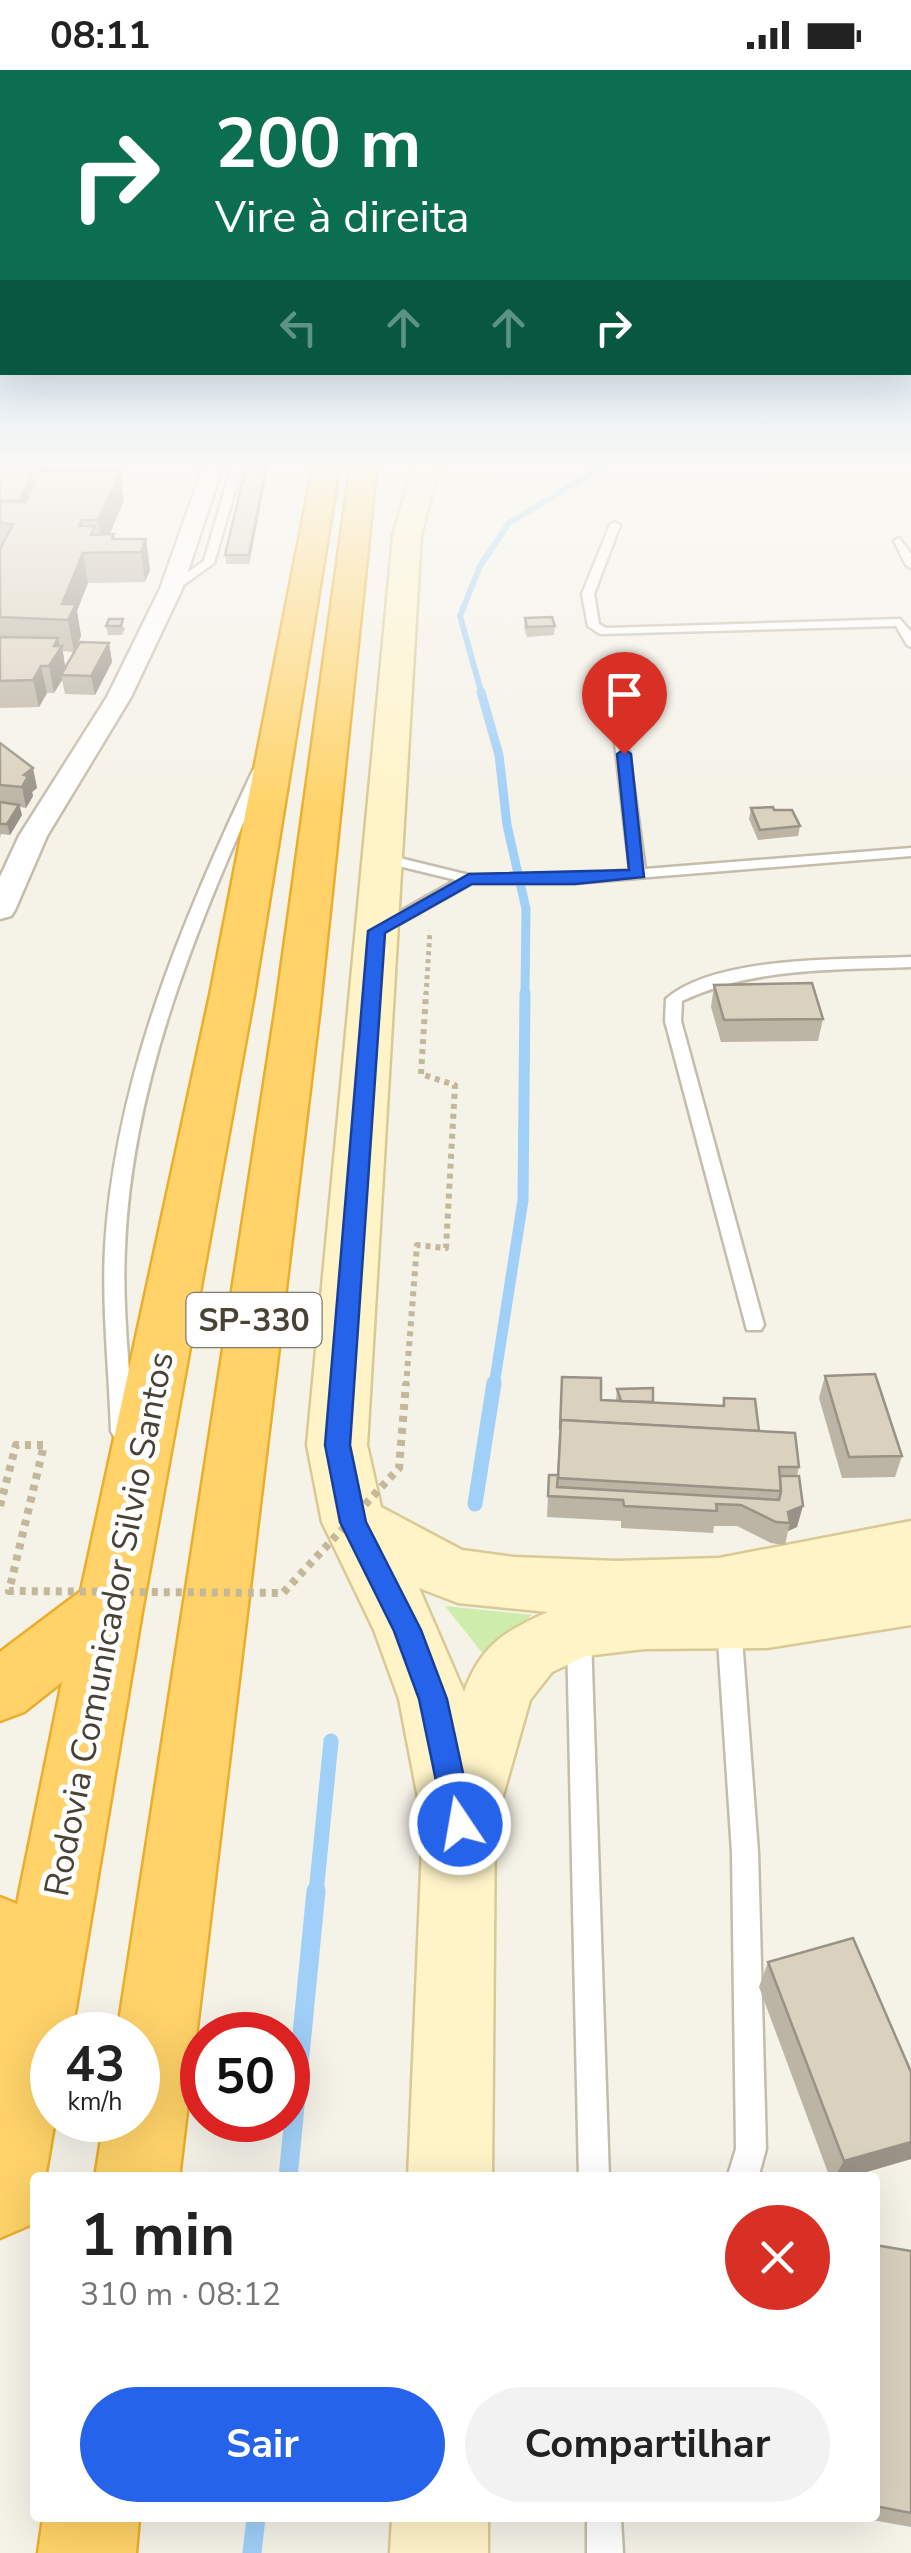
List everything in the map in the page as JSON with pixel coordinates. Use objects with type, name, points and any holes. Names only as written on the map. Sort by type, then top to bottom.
[{"type":"highway","name":"Rodovia Comunicador Silvio Santos","points":[[0,2195],[110,1606],[232,995],[305,578]]},
{"type":"highway","name":"SP-330","points":[[138,2172],[298,1006],[350,578]]},
{"type":"highway","points":[[0,1691],[110,1606]]},
{"type":"highway","points":[[0,1936],[37,2008]]},
{"type":"highway","points":[[86,2553],[90,2522]]},
{"type":"main road","points":[[404,578],[379,858],[338,1445],[353,1522],[408,1630],[433,1699],[460,1824],[450,2172]]},
{"type":"main road","points":[[353,1522],[420,1562],[458,1576],[514,1584],[617,1588],[724,1602],[767,1620],[911,1598]]},
{"type":"main road","points":[[460,1824],[500,1687],[528,1652],[579,1629],[644,1621],[724,1602],[772,1577],[911,1546]]},
{"type":"main road","points":[[439,2553],[440,2522]]},
{"type":"street","points":[[0,910],[6,877],[54,780],[119,697],[175,578]]},
{"type":"lane","points":[[171,589],[187,578]]},
{"type":"lane","points":[[594,578],[588,594],[594,626],[604,632],[905,622],[911,643]]},
{"type":"lane","points":[[616,701],[638,874]]},
{"type":"lane","points":[[126,1526],[116,1248],[128,1131],[153,1032],[192,918],[276,736]]},
{"type":"lane","points":[[379,858],[477,879],[575,879],[911,852]]},
{"type":"lane","points":[[376,931],[477,879]]},
{"type":"lane","points":[[754,1326],[673,1021],[674,999],[702,984],[764,969],[911,962]]},
{"type":"lane","points":[[724,1602],[745,1872],[751,2149],[744,2172]]},
{"type":"lane","points":[[579,1629],[594,2172]]},
{"type":"lane","points":[[604,2522],[605,2553]]},
{"type":"path","points":[[0,1506],[16,1445],[44,1445],[9,1591],[283,1593],[399,1468],[417,1245],[446,1248],[455,1085],[421,1074],[430,922],[450,909],[477,879]]},
{"type":"green space","points":[[445,1606],[532,1615],[484,1655]]},
{"type":"building","points":[[0,578],[73,578],[62,604],[76,604],[68,620],[0,617]]},
{"type":"building","points":[[552,617],[555,626],[527,627],[525,618]]},
{"type":"building","points":[[109,619],[123,619],[121,626],[106,626]]},
{"type":"building","points":[[0,637],[58,638],[54,646],[62,646],[49,666],[41,666],[33,680],[0,681]]},
{"type":"building","points":[[80,642],[109,643],[91,676],[61,675]]},
{"type":"building","points":[[0,743],[33,768],[24,775],[28,776],[22,787],[0,785]]},
{"type":"building","points":[[0,802],[19,805],[7,824],[0,824]]},
{"type":"building","points":[[751,808],[792,810],[800,826],[760,830]]},
{"type":"building","points":[[812,983],[823,1019],[724,1020],[714,985]]},
{"type":"building","points":[[875,1374],[902,1456],[849,1457],[825,1376]]},
{"type":"building","points":[[562,1377],[601,1378],[601,1400],[724,1406],[724,1398],[755,1399],[759,1431],[561,1420],[560,1429]]},
{"type":"building","points":[[653,1388],[653,1402],[621,1401],[617,1389]]},
{"type":"building","points":[[561,1420],[795,1433],[799,1467],[779,1467],[781,1491],[558,1478]]},
{"type":"building","points":[[549,1475],[558,1475],[557,1487],[779,1500],[780,1476],[799,1476],[803,1506],[788,1512],[790,1523],[776,1522],[741,1505],[716,1504],[717,1511],[624,1506],[623,1500],[548,1496]]},
{"type":"building","points":[[853,1938],[911,2072],[911,2142],[844,2161],[768,1962]]},
{"type":"building","points":[[880,2246],[911,2251],[911,2513],[880,2507]]},
{"type":"waterway","points":[[475,578],[460,616],[482,695]]},
{"type":"waterway","points":[[481,692],[499,755],[507,825],[526,909],[525,995]]},
{"type":"waterway","points":[[494,1386],[523,1200],[525,993]]},
{"type":"waterway","points":[[475,1504],[494,1383]]},
{"type":"waterway","points":[[316,1894],[331,1741]]},
{"type":"waterway","points":[[289,2172],[316,1891]]},
{"type":"waterway","points":[[252,2553],[256,2522]]},
{"type":"route","points":[[460,1824],[433,1699],[408,1630],[353,1522],[338,1445],[376,931],[469,879],[575,879],[638,874],[624,754]]}]
